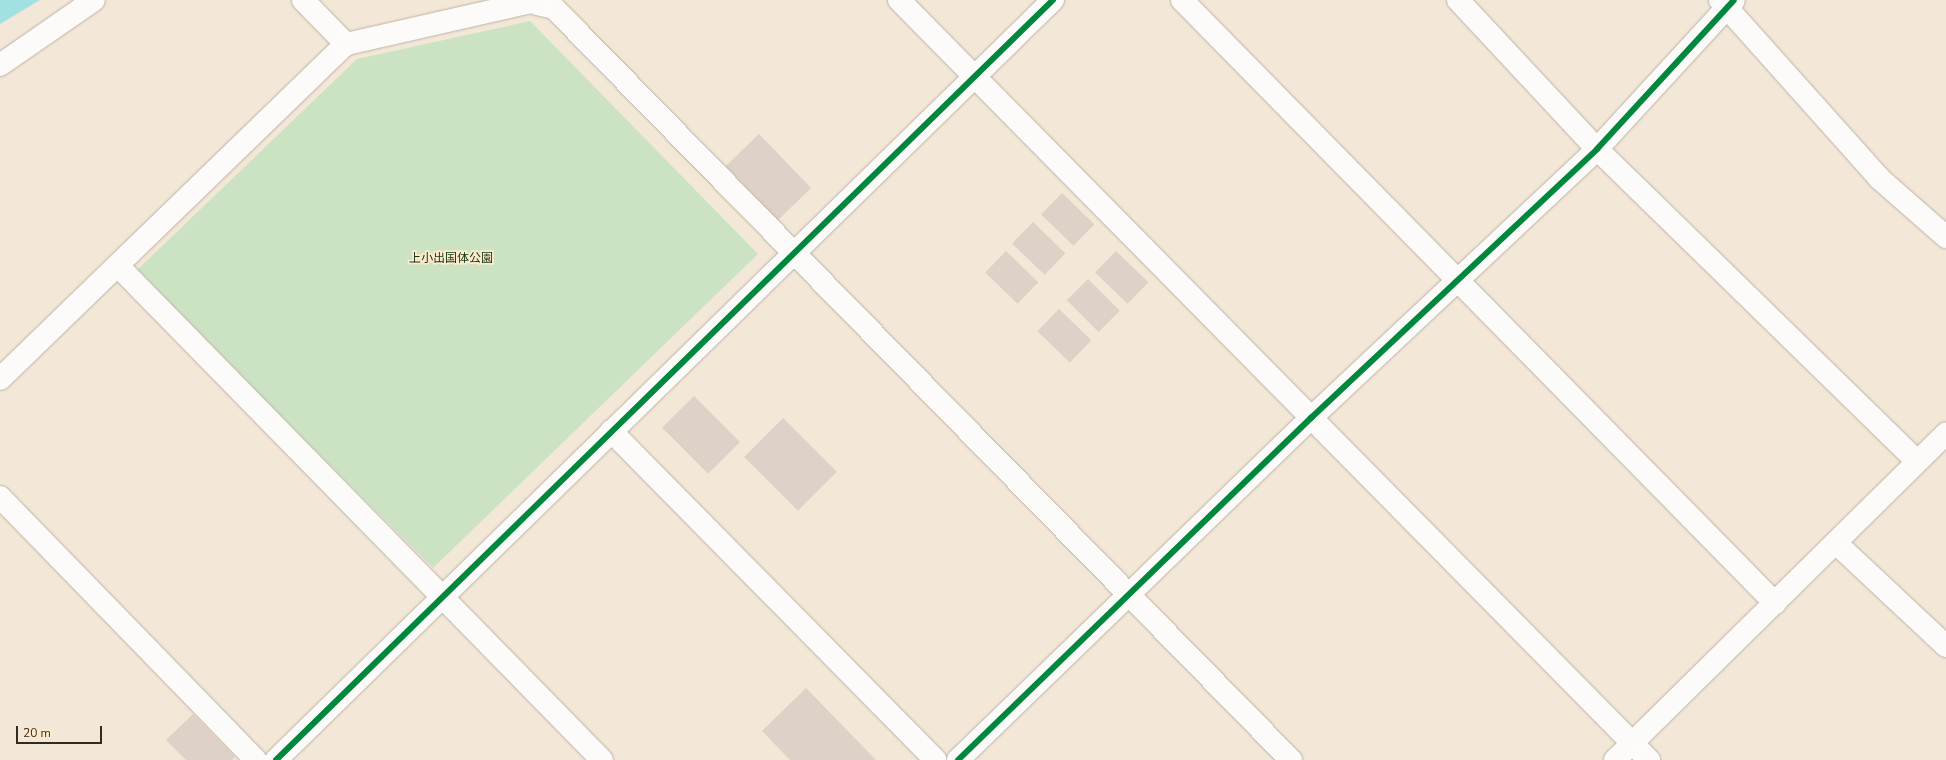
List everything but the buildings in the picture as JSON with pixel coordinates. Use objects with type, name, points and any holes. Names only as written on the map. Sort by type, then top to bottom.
[{"type":"street","points":[[0,65],[94,0]]},
{"type":"street","points":[[303,0],[346,44]]},
{"type":"street","points":[[899,0],[1631,744],[1649,760]]},
{"type":"street","points":[[276,760],[1053,0]]},
{"type":"street","points":[[1182,0],[1456,281],[1775,603]]},
{"type":"street","points":[[1458,0],[1597,149],[1917,461]]},
{"type":"street","points":[[3,370],[119,267],[346,44],[538,2],[554,8],[793,254],[1291,760]]},
{"type":"street","points":[[958,760],[1310,418],[1597,149],[1727,2],[1880,179],[1946,238]]},
{"type":"street","points":[[119,267],[602,760]]},
{"type":"street","points":[[611,431],[936,760]]},
{"type":"street","points":[[1615,760],[1946,434]]},
{"type":"street","points":[[0,497],[256,760]]},
{"type":"street","points":[[1836,544],[1946,646]]},
{"type":"green space","name":"上小出国体公園","points":[[530,21],[758,254],[433,568],[136,271],[357,59]]},
{"type":"water","points":[[0,0],[40,0],[0,24]]},
{"type":"cycle path","points":[[276,760],[1053,0]]},
{"type":"cycle path","points":[[958,760],[1311,418],[1597,149],[1734,0]]}]
